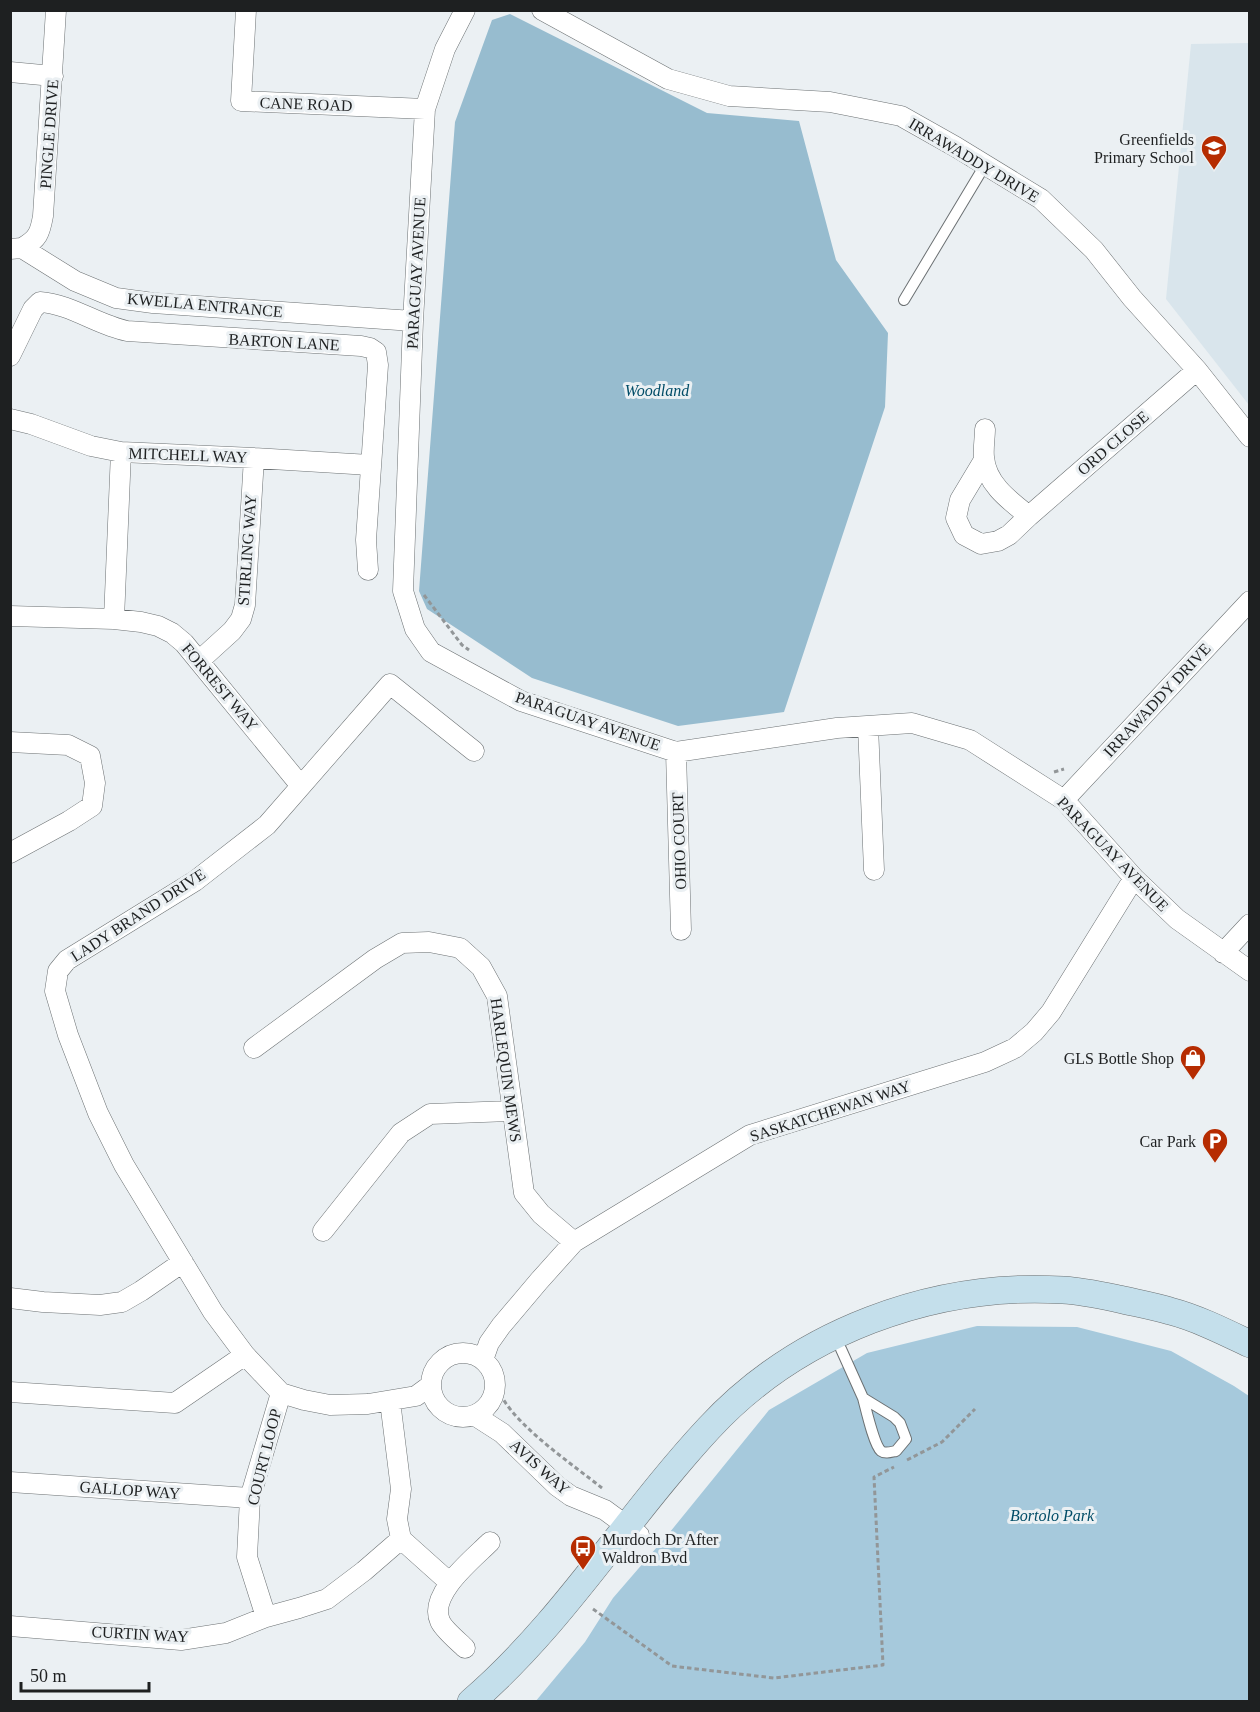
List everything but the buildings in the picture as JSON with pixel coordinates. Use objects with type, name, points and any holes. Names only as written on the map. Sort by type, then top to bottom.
[{"type":"main road","points":[[495,1701],[542,1655],[708,1428],[747,1393],[793,1359],[840,1333],[890,1312],[959,1295],[1001,1290],[1065,1290],[1092,1293],[1172,1311],[1230,1335],[1248,1356]]},
{"type":"main road","points":[[471,1701],[525,1651],[558,1612],[717,1441],[764,1398],[795,1375],[841,1349],[899,1326],[934,1317],[1011,1305],[1087,1309],[1166,1326],[1248,1356]]},
{"type":"street","name":"PINGLE DRIVE","points":[[16,248],[34,241],[40,231],[43,216],[56,10]]},
{"type":"street","name":"CANE ROAD","points":[[246,10],[242,101],[425,109]]},
{"type":"street","name":"PARAGUAY AVENUE","points":[[465,10],[445,49],[425,109],[413,321],[403,591],[415,629],[431,652],[521,701],[676,752],[837,728],[912,723],[970,740],[1064,800],[1134,878],[1177,919],[1250,971]]},
{"type":"street","name":"IRRAWADDY DRIVE","points":[[542,10],[668,79],[729,96],[830,102],[901,116],[985,165],[1041,199],[1094,250],[1132,298],[1197,370],[1250,436]]},
{"type":"street","points":[[10,72],[53,76]]},
{"type":"street","name":"KWELLA ENTRANCE","points":[[16,248],[75,280],[116,298],[153,303],[413,321]]},
{"type":"street","name":"BARTON LANE","points":[[10,356],[33,309],[40,303],[58,305],[117,329],[128,331],[370,348],[375,352],[378,365],[366,540],[369,570]]},
{"type":"street","name":"ORD CLOSE","points":[[984,460],[960,500],[956,518],[964,535],[981,544],[998,542],[1009,535],[1197,370]]},
{"type":"street","name":"MITCHELL WAY","points":[[10,419],[91,446],[121,452],[370,465]]},
{"type":"street","name":"ORD CLOSE","points":[[985,429],[984,460],[993,484],[1029,516]]},
{"type":"street","points":[[114,619],[121,452]]},
{"type":"street","name":"STIRLING WAY","points":[[199,661],[232,631],[241,619],[245,605],[254,458]]},
{"type":"street","name":"IRRAWADDY DRIVE","points":[[1064,800],[1250,601]]},
{"type":"street","name":"FORREST WAY","points":[[10,616],[114,619],[158,626],[172,633],[184,643],[301,786]]},
{"type":"street","name":"LADY BRAND DRIVE","points":[[280,1393],[245,1355],[213,1312],[124,1165],[98,1113],[68,1035],[55,991],[58,971],[67,960],[195,880],[267,825],[390,684],[474,751]]},
{"type":"street","points":[[868,726],[874,870]]},
{"type":"street","points":[[10,742],[68,745],[90,756],[95,783],[92,806],[10,853]]},
{"type":"street","name":"OHIO COURT","points":[[676,752],[681,930]]},
{"type":"street","name":"SASKATCHEWAN WAY","points":[[488,1365],[489,1343],[538,1281],[574,1242],[750,1135],[985,1062],[1015,1048],[1034,1032],[1050,1012],[1134,878]]},
{"type":"street","points":[[1223,953],[1250,924]]},
{"type":"street","name":"HARLEQUIN MEWS","points":[[254,1048],[375,959],[402,943],[429,942],[460,948],[481,967],[497,996],[524,1193],[541,1214],[574,1242]]},
{"type":"street","points":[[323,1231],[401,1133],[430,1114],[512,1111]]},
{"type":"street","points":[[10,1298],[100,1305],[122,1302],[183,1262]]},
{"type":"street","points":[[464,1353],[474,1355],[488,1365],[495,1385],[489,1404],[474,1415],[464,1417],[444,1412],[432,1395],[431,1385],[437,1366],[445,1359],[464,1353]]},
{"type":"street","points":[[10,1392],[174,1403],[245,1355]]},
{"type":"street","points":[[280,1393],[330,1405],[368,1404],[416,1396],[431,1385]]},
{"type":"street","name":"COURT LOOP","points":[[266,1617],[247,1557],[250,1498],[280,1393]]},
{"type":"street","points":[[390,1401],[401,1489],[397,1519],[401,1539],[449,1582]]},
{"type":"street","name":"AVIS WAY","points":[[474,1415],[502,1432],[556,1486],[571,1496],[605,1510],[633,1530]]},
{"type":"street","name":"GALLOP WAY","points":[[10,1482],[250,1498]]},
{"type":"street","points":[[266,1617],[327,1599],[401,1539]]},
{"type":"street","points":[[465,1648],[440,1622],[438,1607],[449,1582],[490,1542]]},
{"type":"street","name":"CURTIN WAY","points":[[10,1626],[181,1640],[226,1633],[266,1617]]},
{"type":"lane","points":[[904,300],[985,165]]},
{"type":"lane","points":[[841,1349],[863,1398],[881,1451],[884,1453],[896,1451],[906,1439],[900,1423],[863,1398]]},
{"type":"path","points":[[424,594],[462,645],[471,652]]},
{"type":"path","points":[[1046,772],[1064,769]]},
{"type":"path","points":[[488,1365],[502,1397],[516,1416],[555,1451],[608,1493]]},
{"type":"path","points":[[593,1609],[672,1666],[774,1678],[883,1665],[874,1477],[942,1442],[975,1409]]},
{"type":"shaded area","name":"Greenfields Primary School","points":[[1250,43],[1249,405],[1166,299],[1191,44]]},
{"type":"green space","name":"Woodland","points":[[510,14],[707,113],[799,121],[836,260],[888,333],[885,407],[784,712],[678,726],[532,678],[427,609],[419,591],[455,122],[492,20]]},
{"type":"green space","name":"Bortolo Park","points":[[977,1326],[1077,1327],[1171,1351],[1249,1396],[1249,1701],[535,1702],[585,1642],[613,1598],[769,1410],[867,1353]]},
{"type":"place","name":"Greenfields Primary School","points":[[1214,171]]},
{"type":"place","name":"GLS Bottle Shop","points":[[1193,1081]]},
{"type":"place","name":"Car Park","points":[[1215,1164]]},
{"type":"place","name":"Murdoch Dr After Waldron Bvd","points":[[583,1571]]}]
